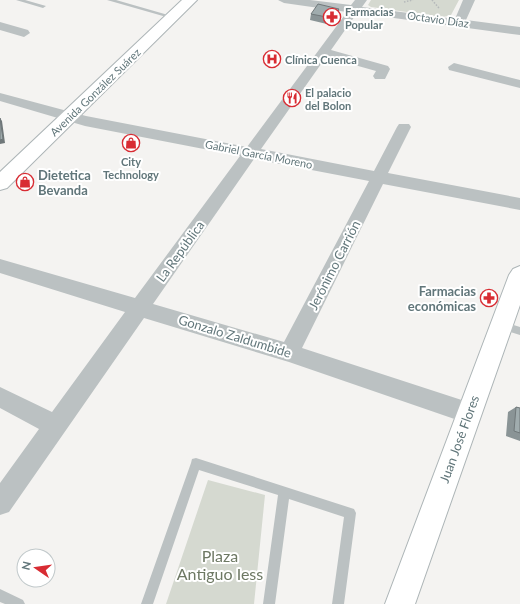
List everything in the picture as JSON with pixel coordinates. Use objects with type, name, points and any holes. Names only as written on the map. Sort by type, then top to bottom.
[{"type":"main road","name":"Avenida González Suárez","points":[[3,176],[69,117],[190,0]]},
{"type":"main road","name":"Juan José Flores","points":[[400,604],[469,413],[511,328],[520,275]]},
{"type":"street","name":"Octavio Díaz","points":[[284,0],[358,4],[520,31]]},
{"type":"street","points":[[459,22],[469,0]]},
{"type":"street","name":"La República","points":[[0,502],[358,4]]},
{"type":"street","points":[[0,26],[24,33]]},
{"type":"street","points":[[323,52],[383,69],[380,76]]},
{"type":"street","points":[[454,67],[520,84]]},
{"type":"street","name":"Gabriel García Moreno","points":[[0,97],[69,117],[520,204]]},
{"type":"street","name":"Jerónimo Carrión","points":[[289,353],[404,127]]},
{"type":"street","name":"Gonzalo Zaldumbide","points":[[0,266],[138,309],[170,316],[289,353],[469,413]]},
{"type":"street","points":[[0,397],[54,425]]},
{"type":"lane","points":[[19,0],[43,6]]},
{"type":"lane","points":[[110,0],[172,17]]},
{"type":"lane","points":[[147,604],[196,463],[350,513],[338,604]]},
{"type":"lane","points":[[269,604],[284,491]]},
{"type":"lane","points":[[0,595],[19,604]]},
{"type":"green space","points":[[371,0],[459,0],[451,15],[443,17],[371,7],[368,5]]},
{"type":"green space","name":"Plaza Antiguo Iess","points":[[208,480],[265,495],[254,604],[166,604]]},
{"type":"building","points":[[318,4],[339,9],[332,18],[311,14]]},
{"type":"building","points":[[0,118],[3,139],[0,140]]},
{"type":"building","points":[[516,407],[520,408],[520,433],[514,431]]},
{"type":"place","name":"Farmacias Popular","points":[[332,17]]},
{"type":"place","name":"Clínica Cuenca","points":[[272,59]]},
{"type":"place","name":"El palacio del Bolon","points":[[292,98]]},
{"type":"place","name":"City Technology","points":[[131,143]]},
{"type":"place","name":"Dietetica Bevanda","points":[[25,182]]},
{"type":"place","name":"Farmacias económicas","points":[[489,298]]}]
